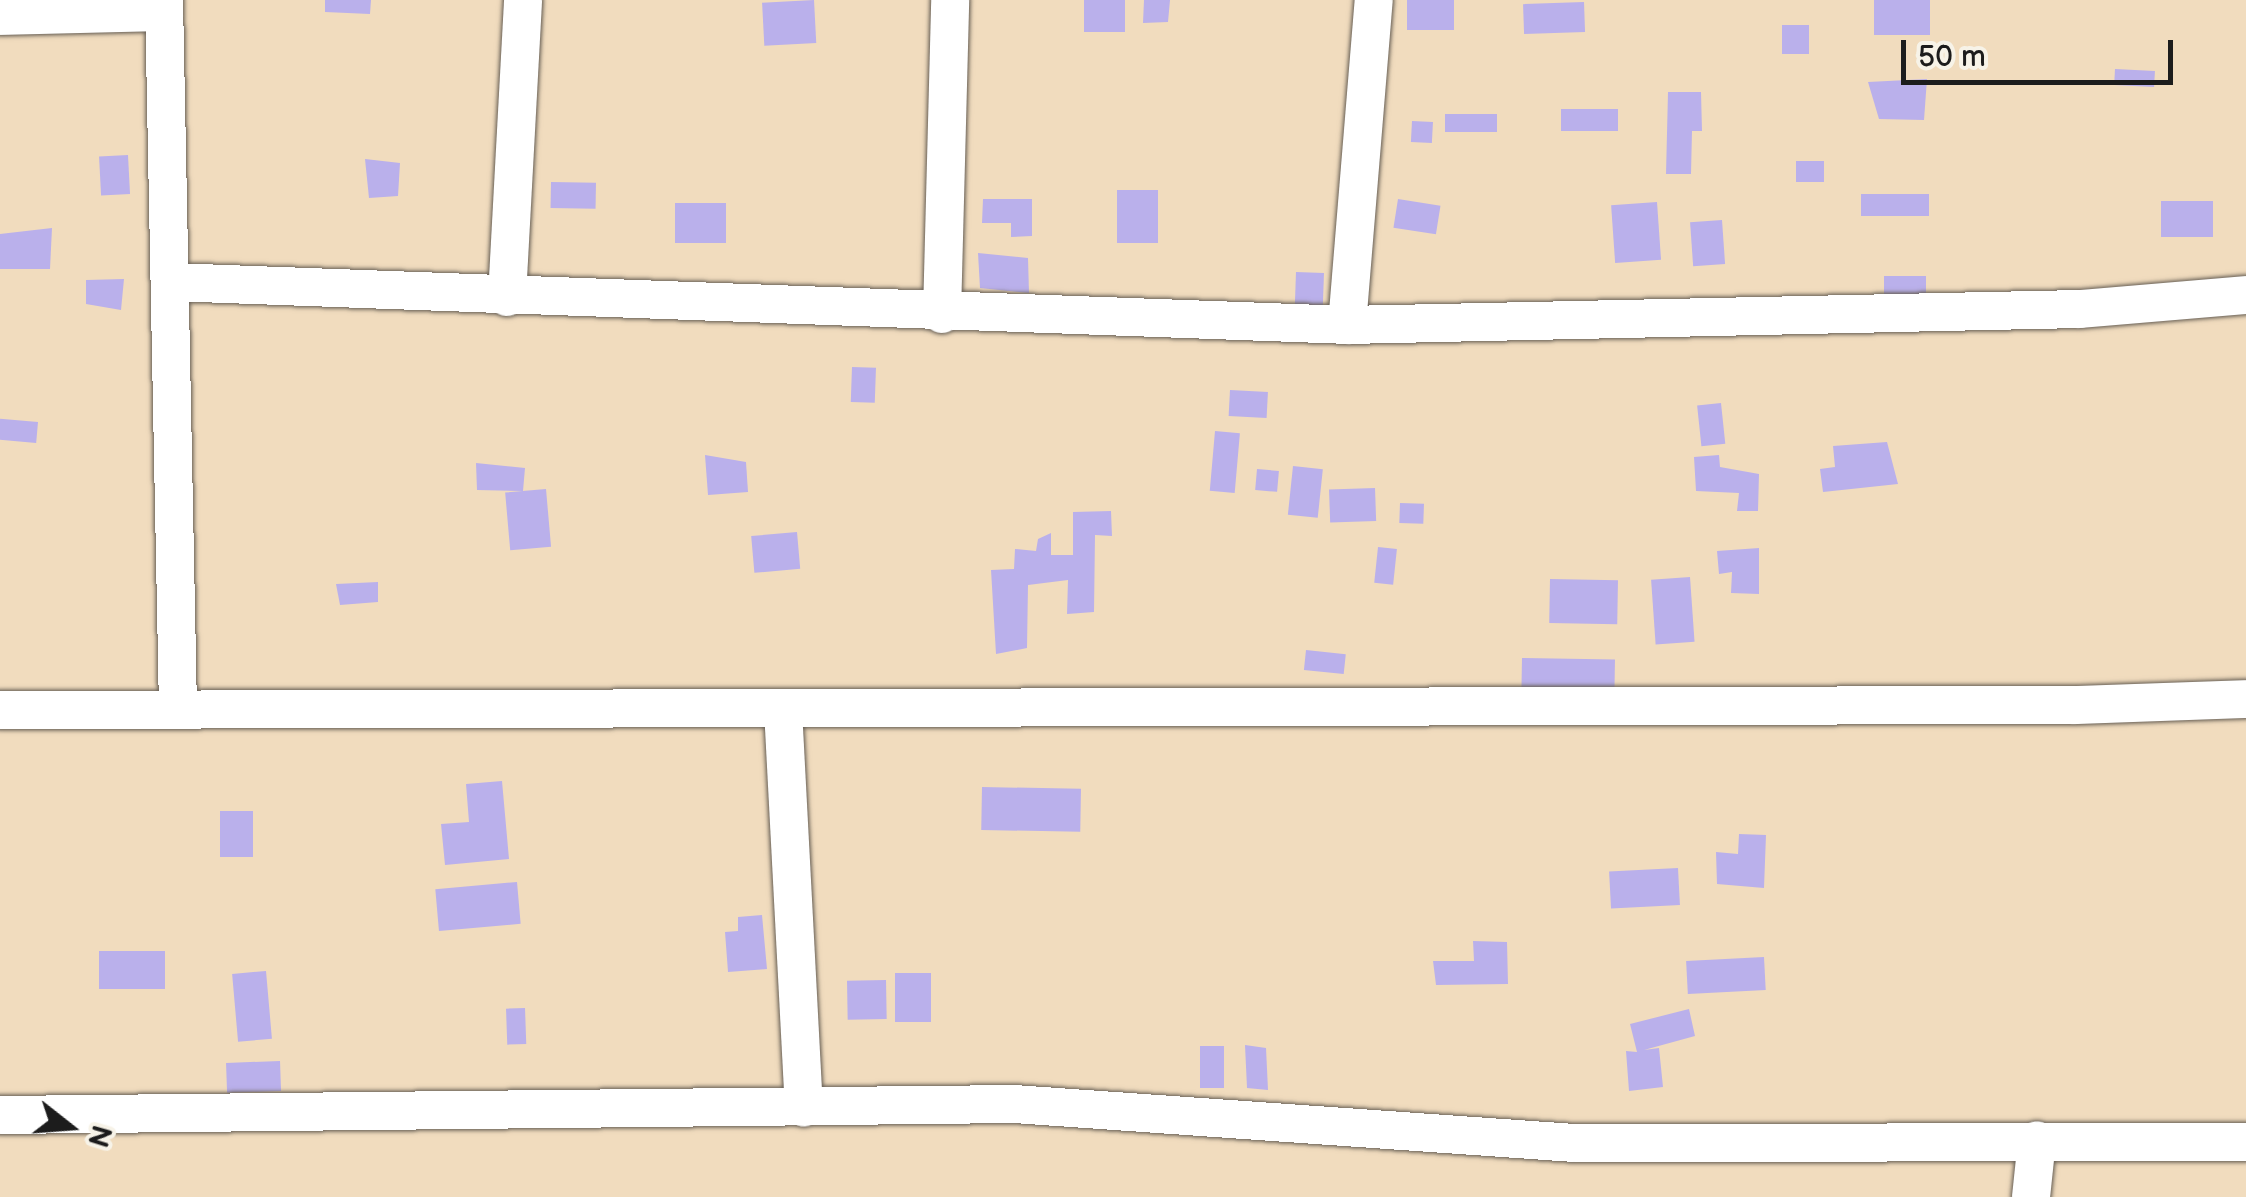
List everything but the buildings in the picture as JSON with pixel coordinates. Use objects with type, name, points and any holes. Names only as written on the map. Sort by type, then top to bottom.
[{"type":"street","points":[[506,297],[523,0]]},
{"type":"street","points":[[942,314],[950,0]]},
{"type":"street","points":[[1347,325],[1374,0]]},
{"type":"street","points":[[0,16],[164,6],[178,710]]},
{"type":"street","points":[[171,282],[942,314],[1347,325],[2080,309],[2246,295]]},
{"type":"street","points":[[0,710],[2056,706],[2246,699]]},
{"type":"street","points":[[783,709],[804,1106]]},
{"type":"street","points":[[0,1114],[1014,1104],[1575,1143],[2246,1142]]},
{"type":"street","points":[[2031,1197],[2037,1140]]}]
